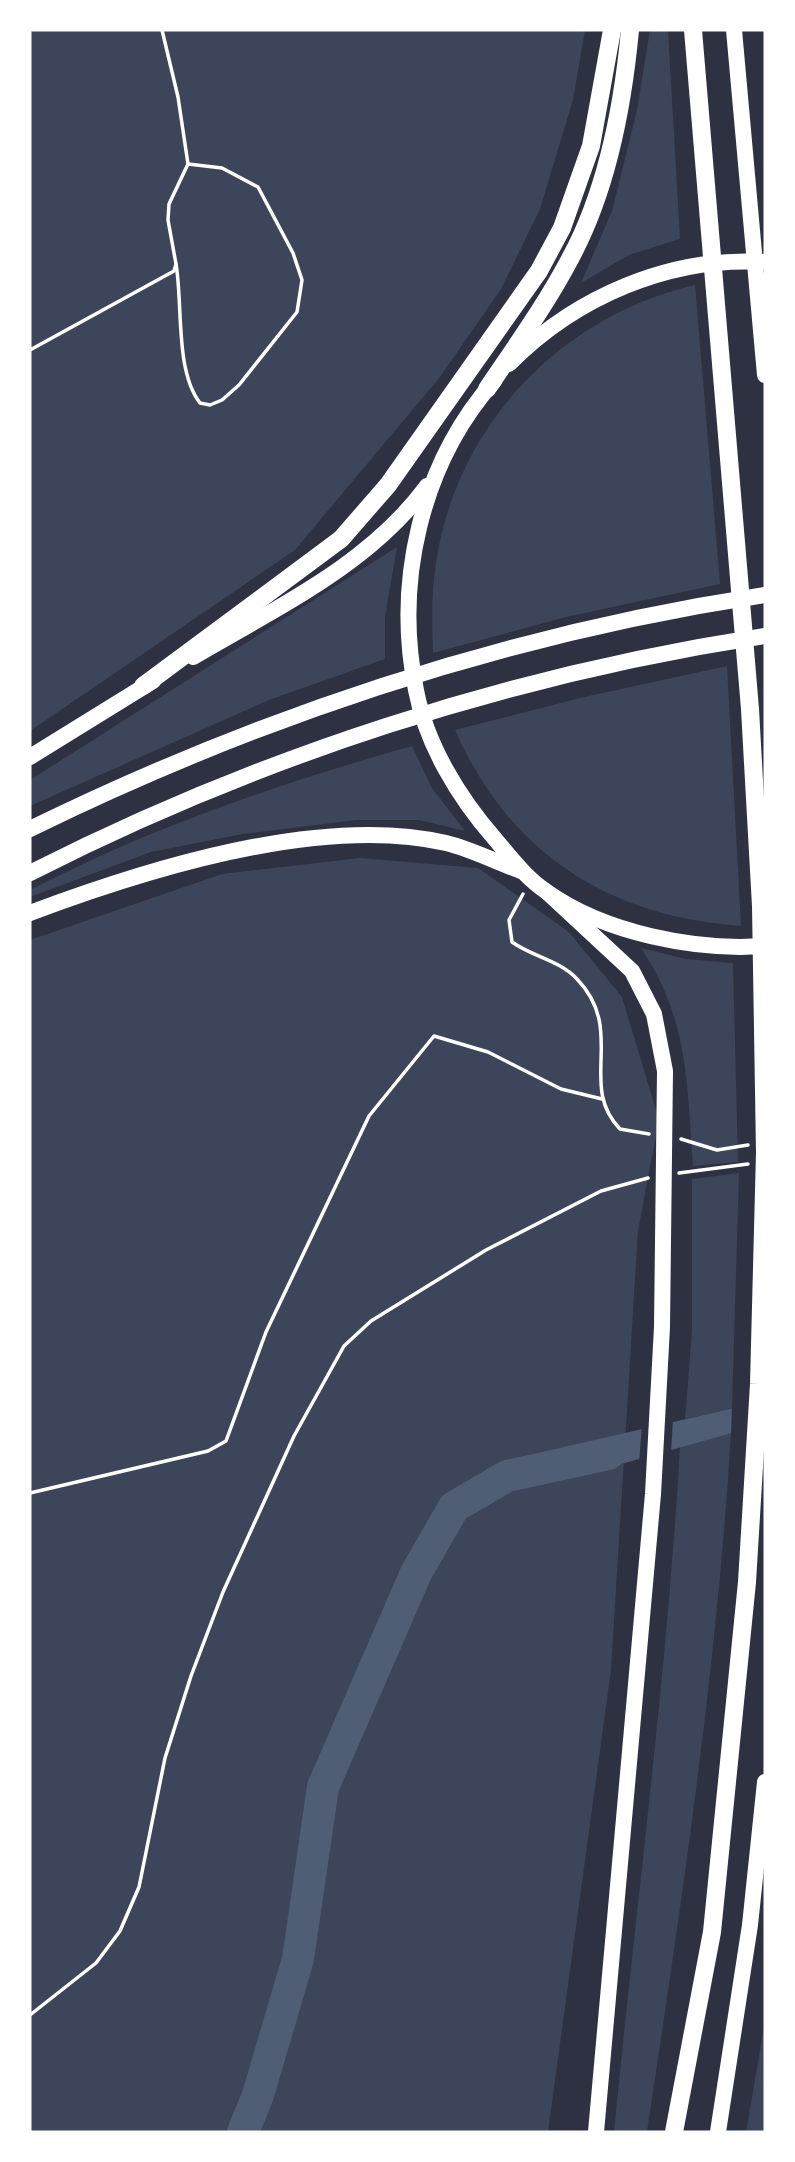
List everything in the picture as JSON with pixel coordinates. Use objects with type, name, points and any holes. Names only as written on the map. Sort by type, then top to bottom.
[{"type":"highway","points":[[143,687],[341,540],[388,485],[539,271],[562,228],[591,146],[612,30]]},
{"type":"highway","points":[[30,757],[293,598],[376,543],[396,525],[436,475],[487,389],[554,287],[592,210],[609,152],[630,30]]},
{"type":"highway","points":[[674,2132],[712,1932],[747,1582],[759,1384],[765,1093],[761,906],[750,709],[694,30]]},
{"type":"highway","points":[[734,30],[765,375]]},
{"type":"highway","points":[[487,389],[538,337],[568,315],[630,284],[687,267],[765,262]]},
{"type":"highway","points":[[436,475],[418,530],[411,577],[410,624],[416,691],[452,779],[483,825],[528,877],[632,971],[654,1014],[663,1052],[666,1193],[658,1410],[648,1577],[596,2132]]},
{"type":"highway","points":[[30,829],[116,787],[240,735],[391,681],[567,632],[765,595]]},
{"type":"highway","points":[[30,873],[202,794],[316,750],[450,706],[578,672],[765,636]]},
{"type":"highway","points":[[30,913],[122,881],[237,851],[320,838],[382,835],[446,843],[528,877]]},
{"type":"highway","points":[[548,893],[603,919],[653,936],[680,942],[765,946]]},
{"type":"highway","points":[[718,2132],[750,1925],[765,1782]]},
{"type":"highway","points":[[585,2132],[610,1984]]},
{"type":"path","points":[[162,30],[178,97],[188,164],[169,204],[168,220],[176,264],[184,364],[193,394],[200,403],[209,405],[222,400],[239,385],[297,312],[302,281],[293,253],[258,187],[222,167],[188,164]]},
{"type":"path","points":[[30,350],[167,277],[176,264]]},
{"type":"path","points":[[528,877],[509,920],[512,942],[555,962],[576,977],[596,1004],[600,1019]]},
{"type":"path","points":[[30,1493],[208,1451],[226,1441],[266,1332],[369,1116],[434,1036],[488,1052],[561,1089],[602,1099]]},
{"type":"path","points":[[670,1174],[754,1162]]},
{"type":"path","points":[[30,2015],[96,1963],[120,1931],[139,1887],[165,1758],[191,1676],[223,1592],[294,1436],[344,1346],[371,1321],[486,1250],[601,1191],[657,1177]]},
{"type":"shaded area","points":[[30,30],[585,30],[573,100],[540,209],[501,289],[440,377],[295,550],[30,731]]},
{"type":"shaded area","points":[[650,30],[668,30],[680,239],[629,255],[581,283],[612,211],[637,110]]},
{"type":"shaded area","points":[[695,285],[720,584],[566,617],[433,653],[434,574],[447,513],[466,466],[491,423],[523,384],[559,350],[601,322],[646,300]]},
{"type":"shaded area","points":[[397,547],[385,617],[385,659],[269,700],[30,806],[30,780]]},
{"type":"shaded area","points":[[727,666],[741,926],[693,920],[648,909],[606,892],[568,871],[534,844],[504,811],[477,773],[455,730],[584,697]]},
{"type":"shaded area","points":[[412,746],[432,788],[465,831],[419,820],[356,820],[243,834],[151,852],[30,897],[30,890],[76,867],[217,808]]},
{"type":"shaded area","points":[[360,858],[478,868],[569,932],[622,997],[659,1120],[638,1231],[611,1670],[548,2132],[30,2132],[30,940],[222,874]]},
{"type":"shaded area","points":[[641,948],[686,959],[733,963],[738,1162],[693,1166],[687,1080],[677,1027],[669,1001]]},
{"type":"shaded area","points":[[739,1173],[732,1409],[685,1419],[692,1331],[692,1179]]},
{"type":"shaded area","points":[[765,1401],[732,1433],[582,1475],[568,1475],[564,1447]]},
{"type":"shaded area","points":[[731,1433],[707,1696],[647,2132],[614,2132],[659,1704],[680,1447]]},
{"type":"shaded area","points":[[765,2022],[765,2132],[746,2132]]},
{"type":"pier","points":[[765,1397],[765,1429],[731,1437],[732,1405]]},
{"type":"pier","points":[[673,1419],[671,1453],[639,1462],[642,1426]]},
{"type":"waterway","points":[[243,2132],[258,2095],[298,1959],[323,1787],[416,1573],[454,1507],[507,1476],[608,1454]]}]
